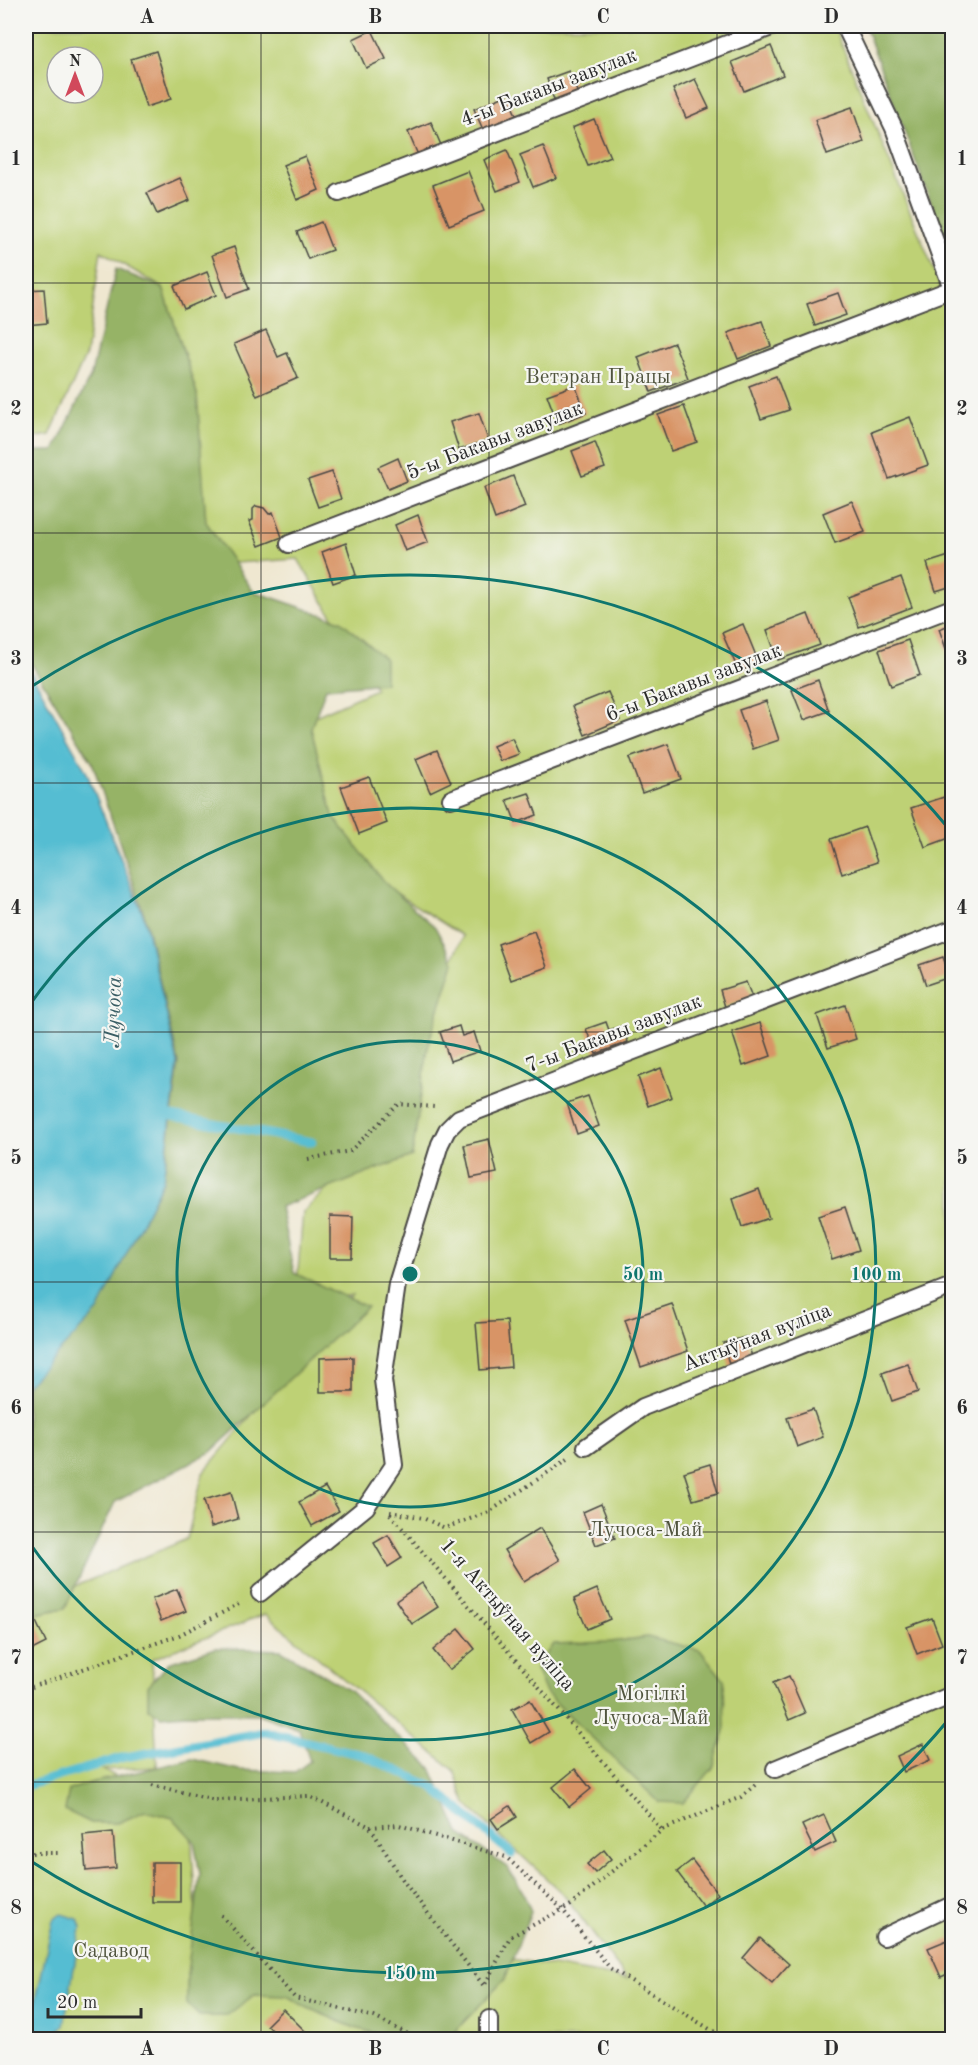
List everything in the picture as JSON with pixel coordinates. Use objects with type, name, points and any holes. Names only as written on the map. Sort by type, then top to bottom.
[{"type":"lane","name":"4-ы Бакавы завулак","points":[[339,192],[774,26]]},
{"type":"lane","points":[[845,26],[894,128],[952,288]]},
{"type":"lane","name":"5-ы Бакавы завулак","points":[[289,544],[952,288]]},
{"type":"lane","name":"6-ы Бакавы завулак","points":[[451,799],[952,608]]},
{"type":"lane","name":"7-ы Бакавы завулак","points":[[459,1118],[952,929]]},
{"type":"lane","points":[[260,1593],[366,1507],[394,1465],[383,1380],[397,1284],[440,1144],[447,1130],[459,1118]]},
{"type":"lane","name":"Актыўная вуліца","points":[[585,1447],[644,1407],[952,1286]]},
{"type":"lane","points":[[775,1768],[952,1695]]},
{"type":"lane","points":[[884,1937],[952,1905]]},
{"type":"lane","points":[[489,2019],[489,2040]]},
{"type":"path","points":[[309,1159],[350,1151],[399,1104],[447,1109],[459,1118]]},
{"type":"path","name":"1-я Актыўная вуліца","points":[[585,1447],[489,1512],[445,1528],[423,1518],[388,1511],[662,1830]]},
{"type":"path","points":[[26,1689],[179,1635],[260,1593]]},
{"type":"path","points":[[152,1785],[215,1800],[309,1796],[370,1827],[399,1825],[506,1857],[562,1909],[610,1968],[725,2039],[750,2040]]},
{"type":"path","points":[[370,1827],[404,1882],[484,1986],[510,1937],[571,1905],[662,1830],[741,1797]]},
{"type":"path","points":[[26,1853],[60,1853]]},
{"type":"path","points":[[221,1915],[295,1998],[374,2017],[420,2040]]},
{"type":"green space","points":[[26,26],[834,26],[952,314],[952,2039],[26,2039],[26,1607],[187,1539],[203,1473],[352,1295],[295,1306],[303,1212],[405,1113],[423,1020],[463,936],[351,864],[291,727],[376,689],[298,559],[204,565],[197,394],[163,288],[101,251],[86,354],[50,435],[26,439]],"holes":[[[265,1614],[454,1770],[466,1804],[563,1894],[627,1979],[506,1958],[200,1990],[190,1813],[103,1770],[157,1767],[152,1659]]]},
{"type":"green space","points":[[865,26],[952,26],[952,259]]},
{"type":"green space","points":[[116,269],[163,288],[197,394],[206,522],[253,591],[341,621],[385,659],[385,683],[326,688],[311,728],[333,816],[385,883],[435,927],[454,962],[429,1041],[412,1156],[280,1207],[294,1273],[367,1307],[211,1452],[115,1502],[65,1608],[26,1616],[26,1385],[97,1311],[163,1181],[179,1063],[144,914],[92,762],[26,655],[26,451],[54,451],[91,375]]},
{"type":"green space","name":"Могілкі Лучоса-Май","points":[[647,1637],[700,1650],[724,1680],[725,1731],[713,1768],[683,1803],[659,1802],[546,1693],[536,1669],[553,1644],[611,1642]]},
{"type":"green space","points":[[216,1648],[281,1650],[349,1690],[431,1768],[459,1833],[508,1868],[523,1892],[531,1911],[505,1979],[459,2027],[452,2039],[396,2039],[355,2028],[308,2008],[287,1996],[254,1995],[226,2016],[199,2016],[187,2004],[187,1974],[200,1874],[194,1841],[173,1818],[145,1811],[118,1823],[91,1823],[65,1810],[69,1790],[192,1759],[239,1770],[295,1772],[310,1761],[299,1729],[258,1714],[161,1716],[148,1708],[148,1686],[168,1663]]},
{"type":"water","name":"Лучоса","points":[[26,663],[86,771],[144,917],[178,1063],[163,1180],[98,1311],[26,1386],[26,1061],[31,1042],[26,1012]]},
{"type":"water","points":[[61,1914],[78,1919],[81,1928],[64,2025],[57,2032],[35,2030],[31,2023],[53,1920]]},
{"type":"building","points":[[372,30],[386,59],[366,68],[353,39]]},
{"type":"building","points":[[771,46],[783,75],[744,91],[732,62]]},
{"type":"building","points":[[156,51],[171,99],[146,107],[131,59]]},
{"type":"building","points":[[569,71],[578,94],[555,103],[547,79]]},
{"type":"building","points":[[695,79],[709,108],[686,118],[673,89]]},
{"type":"building","points":[[507,95],[517,117],[484,132],[474,109]]},
{"type":"building","points":[[852,107],[864,142],[827,155],[815,120]]},
{"type":"building","points":[[594,119],[610,157],[588,166],[572,128]]},
{"type":"building","points":[[431,122],[441,145],[418,155],[408,132]]},
{"type":"building","points":[[543,146],[556,178],[533,187],[520,155]]},
{"type":"building","points":[[507,150],[520,182],[497,191],[484,160]]},
{"type":"building","points":[[305,156],[319,190],[297,200],[283,165]]},
{"type":"building","points":[[468,171],[484,211],[449,225],[433,185]]},
{"type":"building","points":[[180,178],[190,200],[157,214],[147,193]]},
{"type":"building","points":[[321,222],[332,250],[308,259],[297,232]]},
{"type":"building","points":[[234,247],[249,289],[227,297],[212,255]]},
{"type":"building","points":[[207,272],[216,295],[184,309],[174,286]]},
{"type":"building","points":[[44,289],[47,323],[26,325],[26,290]]},
{"type":"building","points":[[838,293],[846,315],[815,326],[807,304]]},
{"type":"building","points":[[762,321],[771,346],[738,359],[728,333]]},
{"type":"building","points":[[266,330],[278,357],[287,353],[298,378],[257,396],[234,344]]},
{"type":"building","points":[[674,343],[688,378],[651,392],[638,357]]},
{"type":"building","points":[[776,376],[789,410],[761,419],[749,386]]},
{"type":"building","points":[[575,385],[586,413],[558,424],[547,395]]},
{"type":"building","points":[[684,406],[697,442],[671,451],[658,415]]},
{"type":"building","points":[[479,413],[488,440],[459,450],[450,422]]},
{"type":"building","points":[[910,417],[928,465],[889,479],[872,432]]},
{"type":"building","points":[[595,442],[605,468],[582,476],[572,451]]},
{"type":"building","points":[[398,458],[407,481],[388,489],[378,467]]},
{"type":"building","points":[[332,472],[341,499],[318,507],[308,480]]},
{"type":"building","points":[[513,476],[525,507],[495,519],[484,488]]},
{"type":"building","points":[[852,501],[865,532],[835,543],[823,513]]},
{"type":"building","points":[[256,506],[264,508],[269,514],[273,512],[282,537],[259,546],[249,521],[253,520],[253,509]]},
{"type":"building","points":[[418,515],[428,542],[405,551],[395,525]]},
{"type":"building","points":[[346,543],[356,575],[333,583],[322,552]]},
{"type":"building","points":[[952,555],[952,586],[936,591],[927,563]]},
{"type":"building","points":[[901,577],[912,607],[859,627],[848,597]]},
{"type":"building","points":[[808,614],[820,645],[778,660],[767,630]]},
{"type":"building","points":[[743,624],[759,663],[739,672],[722,633]]},
{"type":"building","points":[[952,624],[952,653],[948,654],[939,629]]},
{"type":"building","points":[[908,640],[920,675],[891,686],[879,650]]},
{"type":"building","points":[[818,680],[829,711],[804,720],[792,690]]},
{"type":"building","points":[[608,692],[620,720],[585,735],[573,706]]},
{"type":"building","points":[[766,701],[779,740],[753,749],[739,710]]},
{"type":"building","points":[[512,738],[519,754],[500,761],[493,746]]},
{"type":"building","points":[[668,744],[681,779],[642,793],[629,758]]},
{"type":"building","points":[[437,750],[451,782],[430,792],[416,759]]},
{"type":"building","points":[[369,777],[387,823],[359,834],[341,787]]},
{"type":"building","points":[[529,793],[537,815],[516,823],[507,800]]},
{"type":"building","points":[[947,796],[952,812],[952,837],[925,847],[911,808]]},
{"type":"building","points":[[865,827],[877,862],[842,874],[831,839]]},
{"type":"building","points":[[534,931],[547,967],[511,980],[498,944]]},
{"type":"building","points":[[943,957],[950,977],[926,985],[919,965]]},
{"type":"building","points":[[746,982],[752,997],[725,1007],[720,990]]},
{"type":"building","points":[[845,1005],[856,1039],[828,1048],[817,1015]]},
{"type":"building","points":[[606,1022],[609,1030],[622,1026],[628,1042],[596,1054],[586,1029]]},
{"type":"building","points":[[760,1023],[771,1056],[743,1066],[732,1032]]},
{"type":"building","points":[[459,1026],[462,1036],[474,1032],[480,1051],[450,1061],[440,1032]]},
{"type":"building","points":[[661,1068],[672,1097],[648,1106],[638,1077]]},
{"type":"building","points":[[588,1096],[599,1126],[577,1134],[567,1103]]},
{"type":"building","points":[[489,1139],[497,1173],[471,1178],[464,1145]]},
{"type":"building","points":[[759,1189],[769,1218],[742,1227],[733,1199]]},
{"type":"building","points":[[845,1207],[859,1250],[832,1259],[818,1216]]},
{"type":"building","points":[[330,1216],[353,1217],[352,1258],[330,1258]]},
{"type":"building","points":[[672,1304],[688,1351],[641,1367],[625,1320]]},
{"type":"building","points":[[507,1321],[511,1367],[480,1370],[476,1323]]},
{"type":"building","points":[[746,1337],[753,1360],[730,1367],[723,1343]]},
{"type":"building","points":[[353,1357],[353,1392],[320,1392],[320,1358]]},
{"type":"building","points":[[908,1364],[918,1392],[892,1401],[882,1373]]},
{"type":"building","points":[[813,1409],[823,1437],[797,1447],[787,1418]]},
{"type":"building","points":[[710,1464],[718,1493],[693,1500],[684,1472]]},
{"type":"building","points":[[325,1487],[339,1511],[312,1526],[299,1502]]},
{"type":"building","points":[[231,1492],[238,1519],[211,1527],[204,1500]]},
{"type":"building","points":[[601,1504],[615,1538],[596,1545],[583,1512]]},
{"type":"building","points":[[540,1528],[560,1560],[524,1582],[504,1550]]},
{"type":"building","points":[[388,1535],[402,1558],[388,1567],[374,1543]]},
{"type":"building","points":[[422,1583],[438,1607],[412,1624],[396,1601]]},
{"type":"building","points":[[177,1589],[186,1611],[161,1621],[152,1599]]},
{"type":"building","points":[[597,1589],[610,1619],[587,1629],[574,1599]]},
{"type":"building","points":[[31,1611],[46,1643],[26,1653],[26,1614]]},
{"type":"building","points":[[932,1618],[942,1644],[917,1654],[907,1627]]},
{"type":"building","points":[[459,1629],[475,1649],[449,1670],[433,1650]]},
{"type":"building","points":[[789,1676],[805,1713],[789,1720],[773,1683]]},
{"type":"building","points":[[530,1700],[549,1732],[531,1743],[512,1709]]},
{"type":"building","points":[[923,1744],[930,1760],[904,1772],[897,1756]]},
{"type":"building","points":[[575,1769],[591,1789],[569,1807],[553,1787]]},
{"type":"building","points":[[510,1806],[517,1817],[498,1829],[491,1819]]},
{"type":"building","points":[[824,1815],[836,1842],[815,1852],[802,1825]]},
{"type":"building","points":[[113,1832],[116,1868],[86,1871],[83,1835]]},
{"type":"building","points":[[604,1850],[611,1859],[595,1873],[587,1864]]},
{"type":"building","points":[[692,1860],[718,1894],[703,1906],[677,1872]]},
{"type":"building","points":[[152,1862],[180,1862],[180,1902],[152,1902]]},
{"type":"building","points":[[760,1938],[789,1964],[772,1983],[743,1958]]},
{"type":"building","points":[[952,1938],[952,1972],[941,1977],[928,1948]]},
{"type":"building","points":[[283,2009],[309,2035],[304,2040],[282,2040],[267,2025]]},
{"type":"waterway","points":[[161,1114],[312,1142]]},
{"type":"waterway","points":[[26,1786],[125,1757],[265,1732],[363,1755],[431,1786],[512,1854]]},
{"type":"park label","name":"Ветэран Працы","points":[[598,377]]},
{"type":"park label","name":"Лучоса-Май","points":[[645,1530]]},
{"type":"park label","name":"Садавод","points":[[111,1951]]}]
